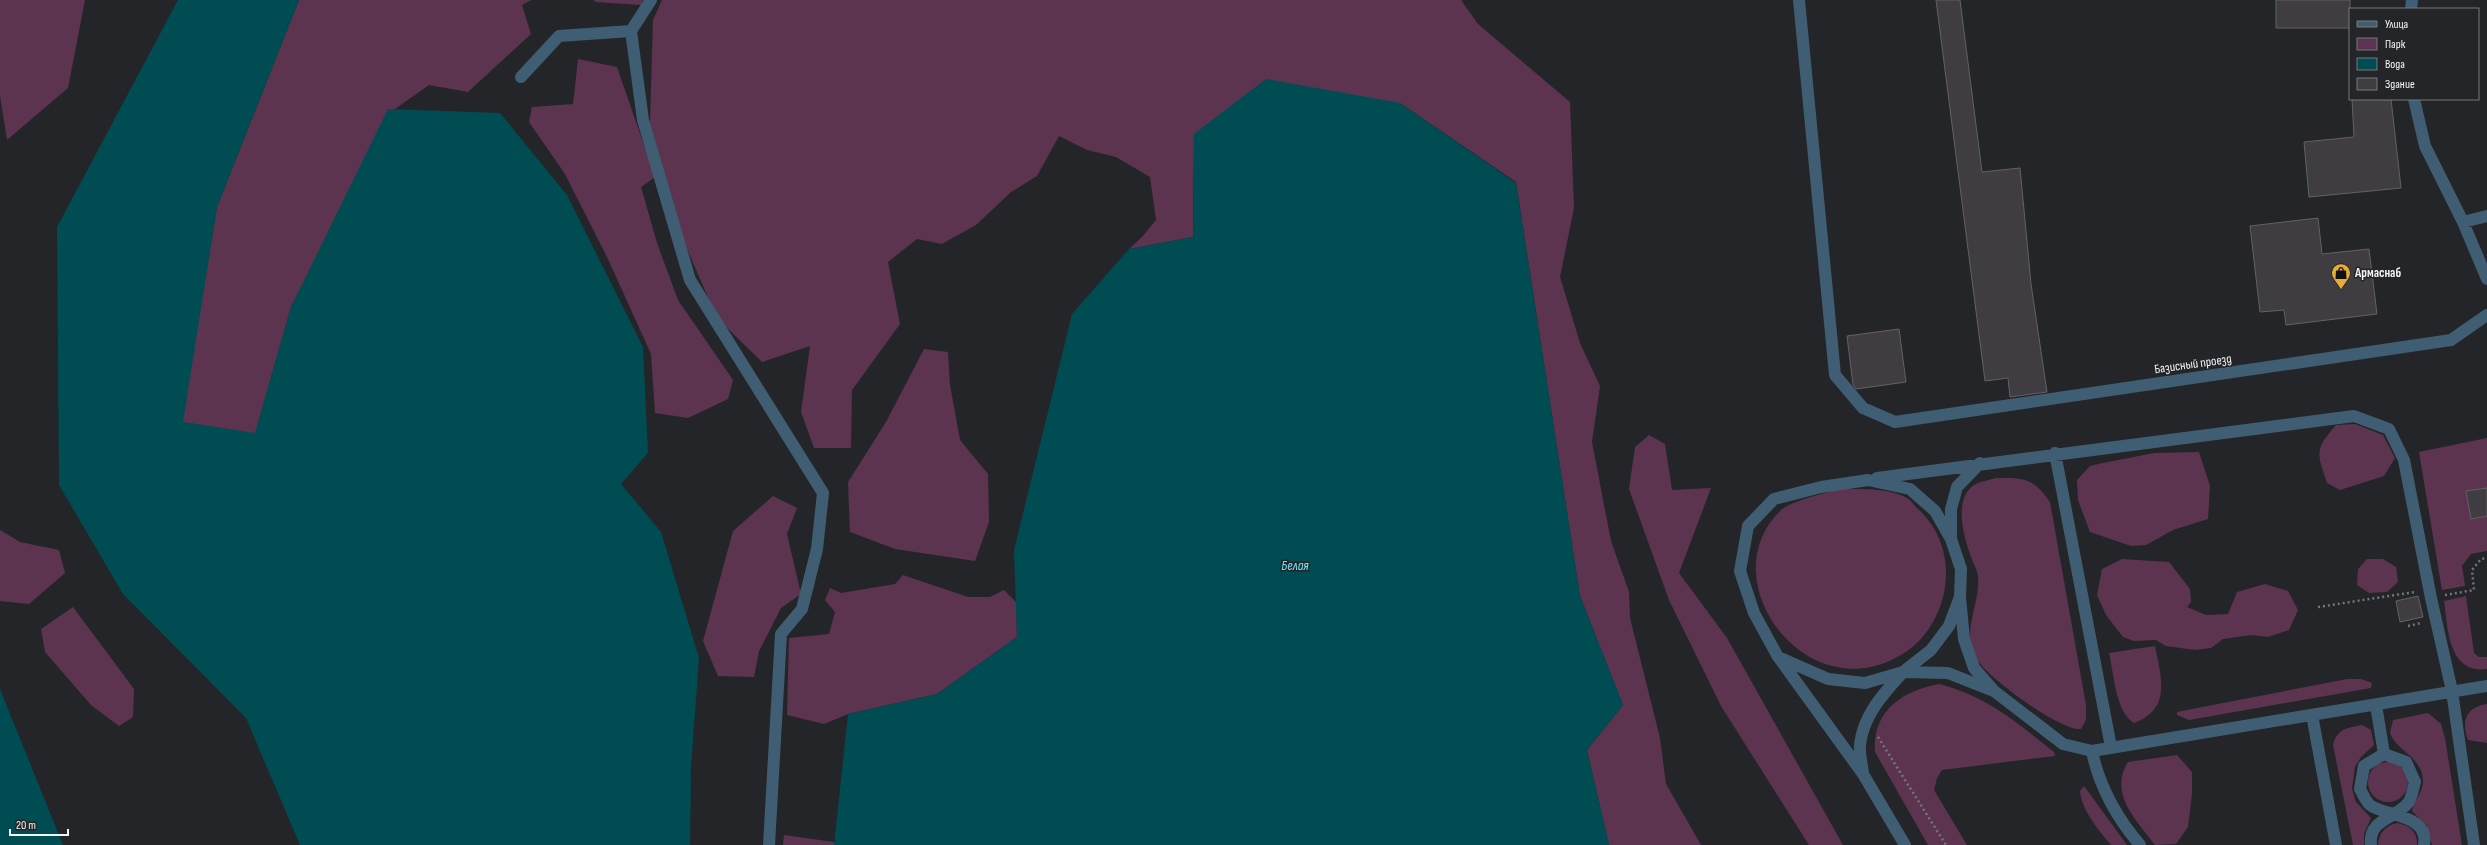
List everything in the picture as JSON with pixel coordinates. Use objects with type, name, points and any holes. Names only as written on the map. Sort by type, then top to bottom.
[{"type":"street","points":[[651,0],[631,32],[643,120],[690,280],[823,493],[816,548],[802,610],[781,634],[769,845]]},
{"type":"street","name":"Базисный проезд","points":[[1799,0],[1834,374],[1863,408],[1895,422],[2451,340],[2487,315]]},
{"type":"street","points":[[522,77],[559,36],[631,32]]},
{"type":"street","points":[[2414,100],[2425,146],[2463,222],[2487,278]]},
{"type":"street","points":[[2463,222],[2487,216]]},
{"type":"street","points":[[1905,845],[1863,774],[1778,657],[1754,613],[1740,571],[1748,526],[1774,499],[1821,487],[1980,463],[2354,416],[2389,429],[2404,460],[2431,598],[2452,691],[2474,845]]},
{"type":"street","points":[[2055,453],[2111,747]]},
{"type":"street","points":[[1951,539],[1951,509],[1957,487],[1980,463]]},
{"type":"street","points":[[1868,480],[1910,489],[1935,511],[1951,539],[1961,569],[1960,597],[1964,639],[1974,668],[1994,691],[2063,744],[2092,751],[2487,686]]},
{"type":"street","points":[[1863,774],[1860,745],[1866,720],[1878,699],[1903,672],[1931,650],[1949,626],[1960,597]]},
{"type":"street","points":[[1778,657],[1828,679],[1864,683],[1903,672],[1948,673],[1994,691]]},
{"type":"street","points":[[2376,705],[2384,754]]},
{"type":"street","points":[[2312,715],[2336,845]]},
{"type":"street","points":[[2092,751],[2095,769],[2105,794],[2140,845]]},
{"type":"street","points":[[2371,845],[2370,838],[2377,823],[2409,802],[2415,782],[2406,762],[2384,754]]},
{"type":"street","points":[[2384,754],[2364,766],[2360,789],[2370,805],[2406,817],[2418,826],[2425,839],[2424,845]]},
{"type":"path","points":[[1866,720],[1888,750],[1946,845]]},
{"type":"green space","points":[[0,0],[85,0],[68,88],[7,140],[0,96]]},
{"type":"green space","points":[[299,0],[531,0],[522,5],[531,34],[468,92],[429,85],[395,109],[291,307],[255,434],[182,422],[217,207]]},
{"type":"green space","points":[[593,0],[643,0],[641,5],[596,2]]},
{"type":"green space","points":[[662,0],[1461,0],[1478,24],[1570,102],[1574,208],[1560,277],[1580,343],[1600,386],[1592,442],[1611,541],[1629,592],[1630,618],[1660,738],[1666,784],[1701,845],[1609,845],[1587,750],[1623,705],[1580,596],[1516,182],[1400,103],[1194,134],[1193,237],[1129,249],[1143,236],[1156,220],[1150,177],[1116,157],[1087,150],[1059,136],[1037,176],[1011,192],[976,225],[942,244],[917,239],[888,262],[900,324],[852,390],[851,448],[814,448],[801,412],[810,346],[762,362],[717,318],[684,242],[650,123],[653,20]]},
{"type":"green space","points":[[578,59],[617,67],[655,177],[641,187],[657,243],[678,300],[733,380],[728,399],[688,418],[655,413],[651,354],[608,259],[565,174],[529,122],[532,107],[573,104]]},
{"type":"green space","points":[[924,349],[948,352],[950,385],[960,440],[988,474],[989,522],[975,561],[895,549],[850,532],[848,482],[886,422]]},
{"type":"green space","points":[[2355,424],[2383,435],[2395,458],[2384,476],[2340,490],[2327,483],[2321,465],[2321,446],[2336,425]]},
{"type":"green space","points":[[1649,435],[1665,444],[1672,490],[1711,488],[1679,573],[1727,638],[1843,845],[1809,845],[1721,706],[1669,600],[1629,489],[1635,447]]},
{"type":"green space","points":[[2487,438],[2487,488],[2466,491],[2471,519],[2487,516],[2487,551],[2471,554],[2462,566],[2465,586],[2442,590],[2419,452]]},
{"type":"green space","points":[[2199,452],[2210,486],[2208,519],[2173,530],[2146,545],[2131,546],[2090,532],[2078,500],[2077,480],[2090,466],[2154,453]]},
{"type":"green space","points":[[1996,478],[2014,478],[2028,481],[2038,488],[2050,502],[2086,705],[2086,720],[2081,729],[2071,727],[2057,721],[2024,701],[1993,677],[1975,657],[1970,639],[1970,631],[1977,592],[1978,576],[1965,537],[1962,506],[1964,497],[1976,484]]},
{"type":"green space","points":[[1842,489],[1866,489],[1891,492],[1909,499],[1929,521],[1937,534],[1945,562],[1946,578],[1940,608],[1925,635],[1909,650],[1896,658],[1856,669],[1825,664],[1797,649],[1776,626],[1761,598],[1756,568],[1762,538],[1780,511],[1800,500]]},
{"type":"green space","points":[[773,496],[797,508],[787,534],[801,594],[781,608],[759,651],[754,677],[718,676],[703,641],[733,531]]},
{"type":"green space","points":[[0,530],[20,542],[59,550],[65,573],[29,604],[0,601]]},
{"type":"green space","points":[[2122,559],[2169,562],[2190,589],[2191,602],[2187,607],[2206,615],[2228,614],[2237,592],[2265,584],[2288,591],[2298,610],[2289,630],[2268,637],[2251,635],[2223,639],[2211,648],[2195,650],[2166,646],[2156,640],[2134,641],[2123,637],[2106,615],[2097,595],[2102,569]]},
{"type":"green space","points":[[2367,559],[2383,559],[2396,567],[2398,582],[2387,592],[2369,593],[2357,585],[2358,569]]},
{"type":"green space","points":[[903,575],[968,597],[990,597],[1004,590],[1016,602],[1017,637],[937,694],[848,714],[824,724],[787,715],[789,638],[829,634],[835,612],[825,600],[830,588],[841,593],[895,584]]},
{"type":"green space","points":[[2466,596],[2474,653],[2479,657],[2487,657],[2487,669],[2474,669],[2464,664],[2457,657],[2452,647],[2444,601]]},
{"type":"green space","points":[[73,607],[134,689],[133,717],[119,726],[91,705],[45,652],[41,629]]},
{"type":"green space","points":[[2155,646],[2161,680],[2159,701],[2146,717],[2134,723],[2123,710],[2119,701],[2109,653]]},
{"type":"green space","points":[[2347,679],[2361,679],[2372,683],[2371,688],[2189,720],[2177,715],[2177,712]]},
{"type":"green space","points":[[1939,684],[1972,696],[2000,711],[2054,752],[2055,756],[1942,770],[1937,778],[1934,790],[1967,845],[1928,845],[1875,752],[1875,738],[1879,725],[1884,714],[1892,705],[1913,692]]},
{"type":"green space","points":[[2487,704],[2487,743],[2468,740],[2465,727],[2467,716],[2474,708]]},
{"type":"green space","points":[[2428,713],[2441,724],[2445,738],[2462,845],[2432,845],[2427,826],[2412,811],[2423,785],[2422,773],[2414,760],[2398,745],[2390,733],[2393,720]]},
{"type":"green space","points":[[2362,725],[2371,730],[2374,745],[2361,757],[2355,767],[2352,789],[2356,802],[2371,818],[2364,834],[2364,845],[2353,845],[2333,745],[2337,735],[2340,732],[2348,728]]},
{"type":"green space","points":[[2177,755],[2192,772],[2192,794],[2188,827],[2176,844],[2155,845],[2133,817],[2127,806],[2121,785],[2123,774],[2128,762]]},
{"type":"green space","points":[[2388,762],[2402,768],[2408,782],[2402,796],[2388,802],[2374,796],[2368,782],[2374,768]]},
{"type":"green space","points":[[2084,786],[2127,845],[2111,845],[2096,826],[2087,813],[2081,798],[2080,791]]},
{"type":"green space","points":[[2397,823],[2405,825],[2412,830],[2416,836],[2417,845],[2378,845],[2383,831],[2389,826]]},
{"type":"green space","points":[[784,835],[834,842],[834,845],[783,845]]},
{"type":"water","points":[[178,0],[299,0],[217,207],[183,422],[255,433],[291,307],[388,109],[500,113],[567,195],[643,347],[648,453],[621,484],[661,532],[699,658],[691,767],[690,845],[300,845],[246,718],[123,594],[59,485],[57,227]]},
{"type":"water","name":"Белая","points":[[1266,79],[1400,103],[1516,183],[1580,596],[1623,705],[1587,750],[1609,845],[834,845],[848,714],[937,694],[1017,637],[1014,550],[1072,314],[1129,249],[1193,237],[1194,134]]},
{"type":"water","points":[[0,689],[63,845],[0,845]]},
{"type":"building","points":[[1936,0],[1960,0],[1982,172],[2020,168],[2031,284],[2047,392],[2010,397],[2008,378],[1985,381]]},
{"type":"building","points":[[2276,0],[2350,0],[2349,28],[2276,28]]},
{"type":"building","points":[[2352,100],[2391,100],[2401,188],[2309,197],[2304,142],[2354,137]]},
{"type":"building","points":[[2318,218],[2322,254],[2369,249],[2377,314],[2286,325],[2284,310],[2260,312],[2250,226]]},
{"type":"building","points":[[1899,329],[1906,382],[1856,389],[1853,385],[1847,336]]},
{"type":"building","points":[[2487,488],[2487,516],[2471,519],[2466,491]]},
{"type":"building","points":[[2418,596],[2423,617],[2400,622],[2396,601]]},
{"type":"place","name":"Армаснаб","points":[[2341,290]]}]
